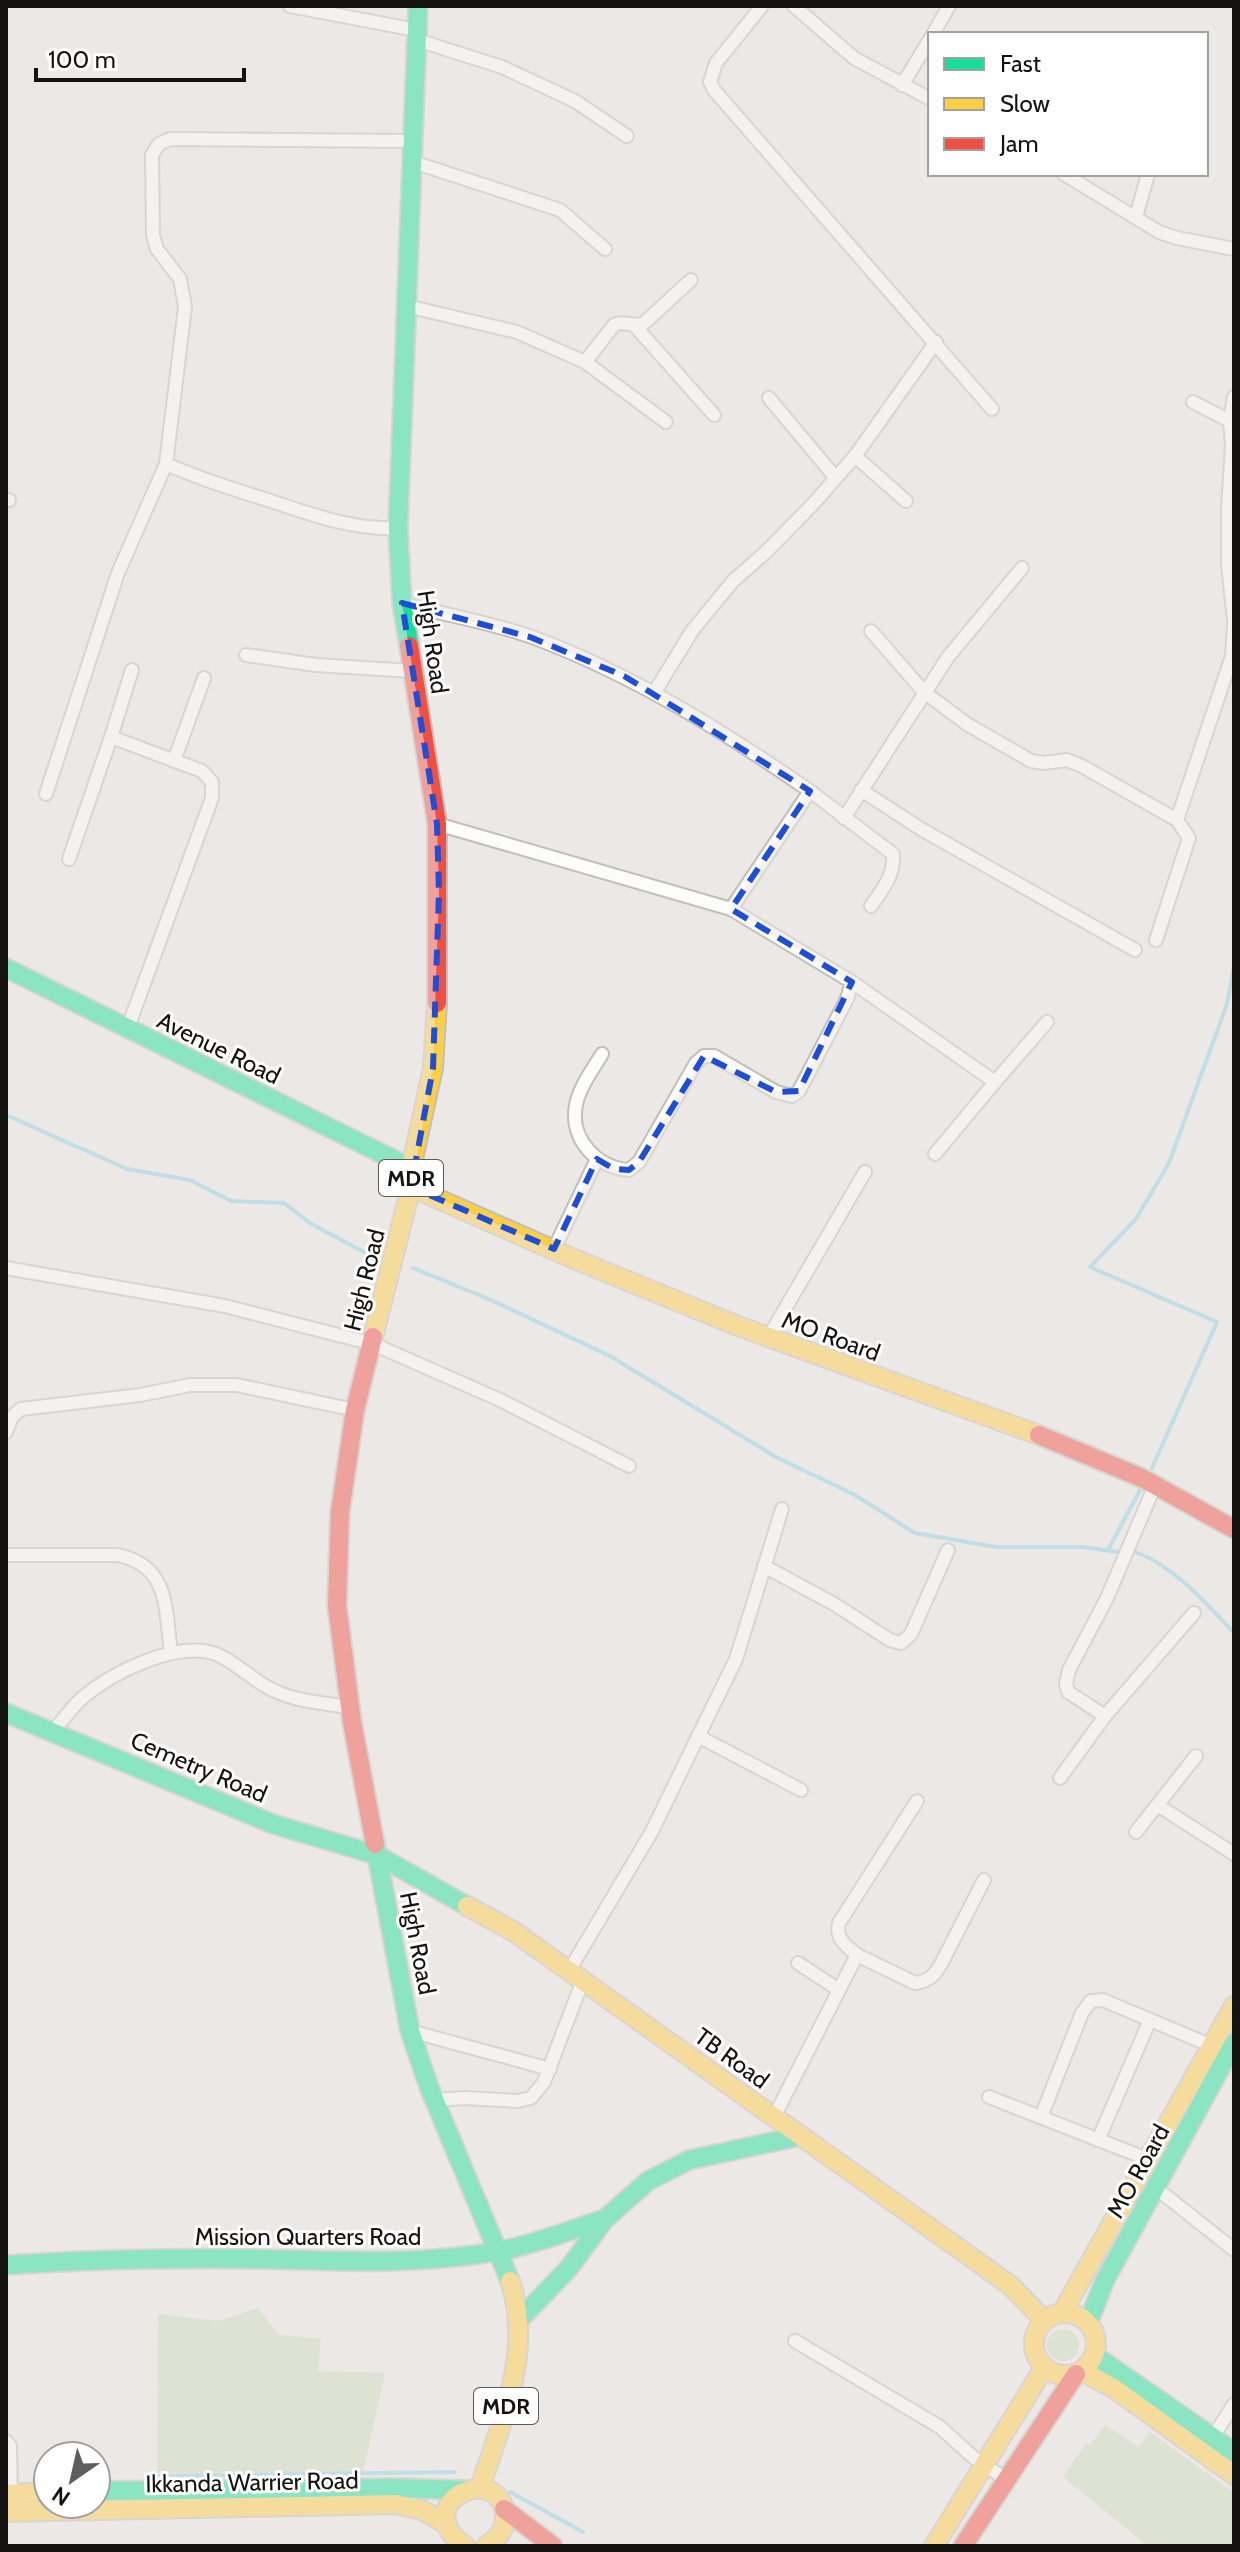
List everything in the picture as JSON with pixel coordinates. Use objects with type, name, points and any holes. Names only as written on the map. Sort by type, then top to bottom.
[{"type":"main road","name":"High Road","points":[[418,6],[398,528],[402,603],[437,824],[438,978],[433,1068],[411,1178],[355,1410],[340,1512],[337,1591],[350,1707],[410,2031],[434,2100],[500,2251],[517,2300],[519,2341],[513,2384],[472,2489],[450,2501],[445,2516],[454,2539]]},
{"type":"main road","name":"Avenue Road","points":[[6,968],[411,1178]]},
{"type":"main road","name":"MO Roard","points":[[411,1178],[554,1249],[768,1338],[1074,1447],[1156,1483],[1234,1529]]},
{"type":"main road","name":"Cemetry Road","points":[[6,1713],[273,1824],[377,1855]]},
{"type":"main road","name":"TB Road","points":[[377,1855],[513,1931],[1010,2285],[1044,2320]]},
{"type":"main road","points":[[1062,2313],[1234,2006]]},
{"type":"main road","name":"MO Roard","points":[[1088,2323],[1105,2280],[1234,2043]]},
{"type":"main road","points":[[518,2321],[569,2268],[605,2219],[648,2181],[689,2160],[800,2136]]},
{"type":"main road","name":"Mission Quarters Road","points":[[6,2265],[66,2261],[301,2260],[364,2263],[500,2251],[605,2219]]},
{"type":"main road","points":[[963,2546],[1079,2372],[1094,2355],[1096,2338],[1088,2323],[1072,2313],[1062,2313],[1044,2320],[1034,2337],[1036,2357],[1044,2368],[1060,2375],[1079,2372],[1115,2389],[1234,2475]]},
{"type":"main road","points":[[1094,2355],[1234,2452]]},
{"type":"main road","points":[[934,2546],[1044,2368]]},
{"type":"main road","points":[[472,2489],[495,2495],[504,2509],[553,2546]]},
{"type":"main road","name":"Ikkanda Warrier Road","points":[[112,2491],[472,2489]]},
{"type":"main road","points":[[9,2503],[32,2497]]},
{"type":"main road","name":"Ikkanda Warrier Road","points":[[9,2503],[396,2504],[419,2507],[435,2514],[454,2539]]},
{"type":"main road","points":[[494,2545],[504,2528],[504,2509]]},
{"type":"street","points":[[290,6],[416,35],[502,67],[575,101],[627,136]]},
{"type":"street","points":[[762,6],[716,63],[710,82],[714,90],[992,409]]},
{"type":"street","points":[[794,6],[854,58],[928,98]]},
{"type":"street","points":[[933,32],[949,6]]},
{"type":"street","points":[[902,85],[928,41]]},
{"type":"street","points":[[46,794],[118,573],[166,464],[185,307],[180,279],[157,249],[153,235],[152,155],[159,144],[170,139],[415,141]]},
{"type":"street","points":[[413,162],[560,210],[605,249]]},
{"type":"street","points":[[1067,176],[1159,232],[1234,249]]},
{"type":"street","points":[[1136,217],[1147,176]]},
{"type":"street","points":[[585,362],[614,325],[635,326],[648,321],[691,280]]},
{"type":"street","points":[[407,306],[517,332],[585,362],[666,422]]},
{"type":"street","points":[[635,326],[714,415]]},
{"type":"street","points":[[654,693],[692,631],[733,581],[795,523],[855,456],[936,342]]},
{"type":"street","points":[[1177,820],[1232,656],[1234,622],[1228,565],[1228,508],[1232,446],[1230,421],[1234,397]]},
{"type":"street","points":[[769,398],[835,477]]},
{"type":"street","points":[[1193,402],[1230,421]]},
{"type":"street","points":[[855,456],[906,501]]},
{"type":"street","points":[[166,464],[196,478],[343,524],[378,529],[398,528]]},
{"type":"street","points":[[844,818],[948,657],[1022,568]]},
{"type":"street","points":[[402,603],[530,637],[624,676],[743,744],[893,854],[891,875],[871,906]]},
{"type":"street","points":[[871,631],[924,692],[967,724],[1031,761],[1067,760],[1082,766],[1177,820],[1189,838],[1156,940]]},
{"type":"street","points":[[246,655],[316,665],[412,671]]},
{"type":"street","points":[[69,859],[132,670]]},
{"type":"street","points":[[174,761],[204,678]]},
{"type":"street","points":[[111,737],[202,771],[212,782],[212,798],[127,1030]]},
{"type":"street","points":[[861,790],[921,829],[1135,950]]},
{"type":"street","points":[[731,909],[810,791]]},
{"type":"street","points":[[437,824],[731,909],[852,982],[995,1082]]},
{"type":"street","points":[[602,1054],[576,1103],[575,1118],[585,1147],[597,1159],[614,1169],[629,1170],[639,1162],[696,1063],[704,1056],[714,1056],[776,1092],[792,1096],[799,1091],[847,999],[852,982]]},
{"type":"street","points":[[935,1154],[1047,1022]]},
{"type":"street","points":[[554,1249],[597,1159]]},
{"type":"street","points":[[768,1338],[865,1172]]},
{"type":"street","points":[[6,1268],[225,1306],[373,1344],[500,1400],[629,1466]]},
{"type":"street","points":[[6,1432],[12,1417],[21,1409],[140,1395],[190,1385],[237,1385],[355,1410]]},
{"type":"street","points":[[1105,1716],[1068,1692],[1066,1683],[1069,1670],[1107,1598],[1156,1483]]},
{"type":"street","points":[[434,2100],[518,2101],[531,2098],[538,2092],[550,2069],[576,1975],[651,1833],[736,1659],[782,1509]]},
{"type":"street","points":[[764,1566],[834,1604],[890,1640],[901,1643],[911,1634],[948,1550]]},
{"type":"street","points":[[6,1555],[118,1555],[136,1558],[150,1568],[162,1587],[171,1653]]},
{"type":"street","points":[[1060,1778],[1105,1716],[1194,1613]]},
{"type":"street","points":[[53,1731],[80,1700],[102,1683],[171,1653],[195,1650],[218,1655],[273,1691],[304,1701],[350,1707]]},
{"type":"street","points":[[698,1736],[801,1790]]},
{"type":"street","points":[[1136,1832],[1196,1756]]},
{"type":"street","points":[[917,1801],[839,1923],[837,1932],[840,1940],[857,1955],[915,1983],[926,1982],[941,1964],[984,1880]]},
{"type":"street","points":[[1159,1806],[1234,1854]]},
{"type":"street","points":[[774,2117],[857,1955]]},
{"type":"street","points":[[798,1963],[839,1990]]},
{"type":"street","points":[[1041,2117],[1082,2013],[1091,2001],[1103,2000],[1212,2046]]},
{"type":"street","points":[[1098,2140],[1150,2020]]},
{"type":"street","points":[[410,2031],[550,2069]]},
{"type":"street","points":[[989,2097],[1150,2160]]},
{"type":"street","points":[[1156,2188],[1234,2250]]},
{"type":"street","points":[[795,2341],[940,2427],[973,2457],[1007,2480]]},
{"type":"street","points":[[1213,2437],[1234,2404]]},
{"type":"street","points":[[6,2441],[10,2446],[9,2503]]},
{"type":"highlighted area","points":[[402,603],[530,637],[624,676],[810,791],[731,909],[852,982],[799,1091],[776,1092],[704,1056],[639,1162],[629,1170],[614,1169],[597,1159],[554,1249],[411,1187],[433,1068],[439,892],[437,824]]},
{"type":"green space","points":[[258,2308],[279,2335],[321,2339],[318,2371],[385,2373],[363,2472],[157,2473],[158,2314],[218,2321]]},
{"type":"green space","points":[[1063,2329],[1074,2334],[1079,2345],[1074,2356],[1063,2361],[1052,2356],[1047,2345],[1052,2334]]},
{"type":"green space","points":[[1105,2425],[1139,2447],[1149,2431],[1234,2493],[1234,2546],[1148,2546],[1063,2477],[1086,2443],[1090,2445]]},
{"type":"waterway","points":[[1152,1468],[1217,1322],[1090,1267],[1136,1219],[1169,1163],[1227,1004],[1234,966]]},
{"type":"waterway","points":[[6,1115],[127,1169],[190,1180],[231,1201],[284,1203],[310,1223],[373,1257]]},
{"type":"waterway","points":[[413,1268],[491,1300],[610,1356],[776,1457],[855,1495],[915,1533],[996,1547],[1083,1547],[1118,1552]]},
{"type":"waterway","points":[[1108,1550],[1140,1490]]},
{"type":"waterway","points":[[1136,1552],[1177,1576],[1234,1633]]},
{"type":"waterway","points":[[157,2476],[455,2472]]},
{"type":"waterway","points":[[510,2492],[583,2532]]},
{"type":"traffic: fast","points":[[409,646],[402,603],[398,528],[418,6]]},
{"type":"traffic: fast","points":[[6,968],[411,1168]]},
{"type":"traffic: fast","points":[[6,1713],[273,1824],[377,1855],[467,1906]]},
{"type":"traffic: fast","points":[[375,1844],[410,2031],[429,2087],[510,2281]]},
{"type":"traffic: fast","points":[[1088,2323],[1105,2280],[1234,2043]]},
{"type":"traffic: fast","points":[[518,2321],[569,2268],[605,2219],[648,2181],[689,2160],[800,2136]]},
{"type":"traffic: fast","points":[[6,2265],[152,2259],[424,2260],[513,2248],[605,2219]]},
{"type":"traffic: fast","points":[[1094,2355],[1234,2452]]},
{"type":"traffic: fast","points":[[112,2491],[463,2490]]},
{"type":"traffic: slow","points":[[373,1337],[411,1187],[411,1168],[433,1068],[437,1003]]},
{"type":"traffic: slow","points":[[411,1187],[574,1259],[738,1326],[1039,1435]]},
{"type":"traffic: slow","points":[[467,1906],[513,1931],[1010,2285],[1044,2320]]},
{"type":"traffic: slow","points":[[1062,2313],[1234,2006]]},
{"type":"traffic: slow","points":[[480,2488],[505,2412],[517,2359],[516,2307],[510,2281]]},
{"type":"traffic: slow","points":[[1059,2313],[1071,2313],[1087,2322],[1094,2332],[1096,2344],[1094,2356],[1087,2366],[1071,2375],[1059,2375],[1039,2361],[1034,2350],[1034,2338],[1048,2318],[1059,2313]]},
{"type":"traffic: slow","points":[[934,2546],[1044,2368]]},
{"type":"traffic: slow","points":[[1082,2371],[1115,2389],[1234,2475]]},
{"type":"traffic: slow","points":[[465,2546],[449,2530],[445,2515],[450,2503],[461,2494],[475,2489],[489,2491],[500,2499],[505,2516],[500,2534],[486,2546]]},
{"type":"traffic: slow","points":[[6,2494],[32,2493]]},
{"type":"traffic: slow","points":[[6,2512],[396,2504],[422,2510],[446,2524]]},
{"type":"traffic: jam","points":[[409,646],[437,824],[437,1003]]},
{"type":"traffic: jam","points":[[373,1337],[355,1410],[340,1512],[337,1605],[352,1722],[375,1844]]},
{"type":"traffic: jam","points":[[1039,1435],[1142,1478],[1234,1529]]},
{"type":"traffic: jam","points":[[963,2546],[1076,2374]]},
{"type":"traffic: jam","points":[[504,2509],[553,2546]]}]
